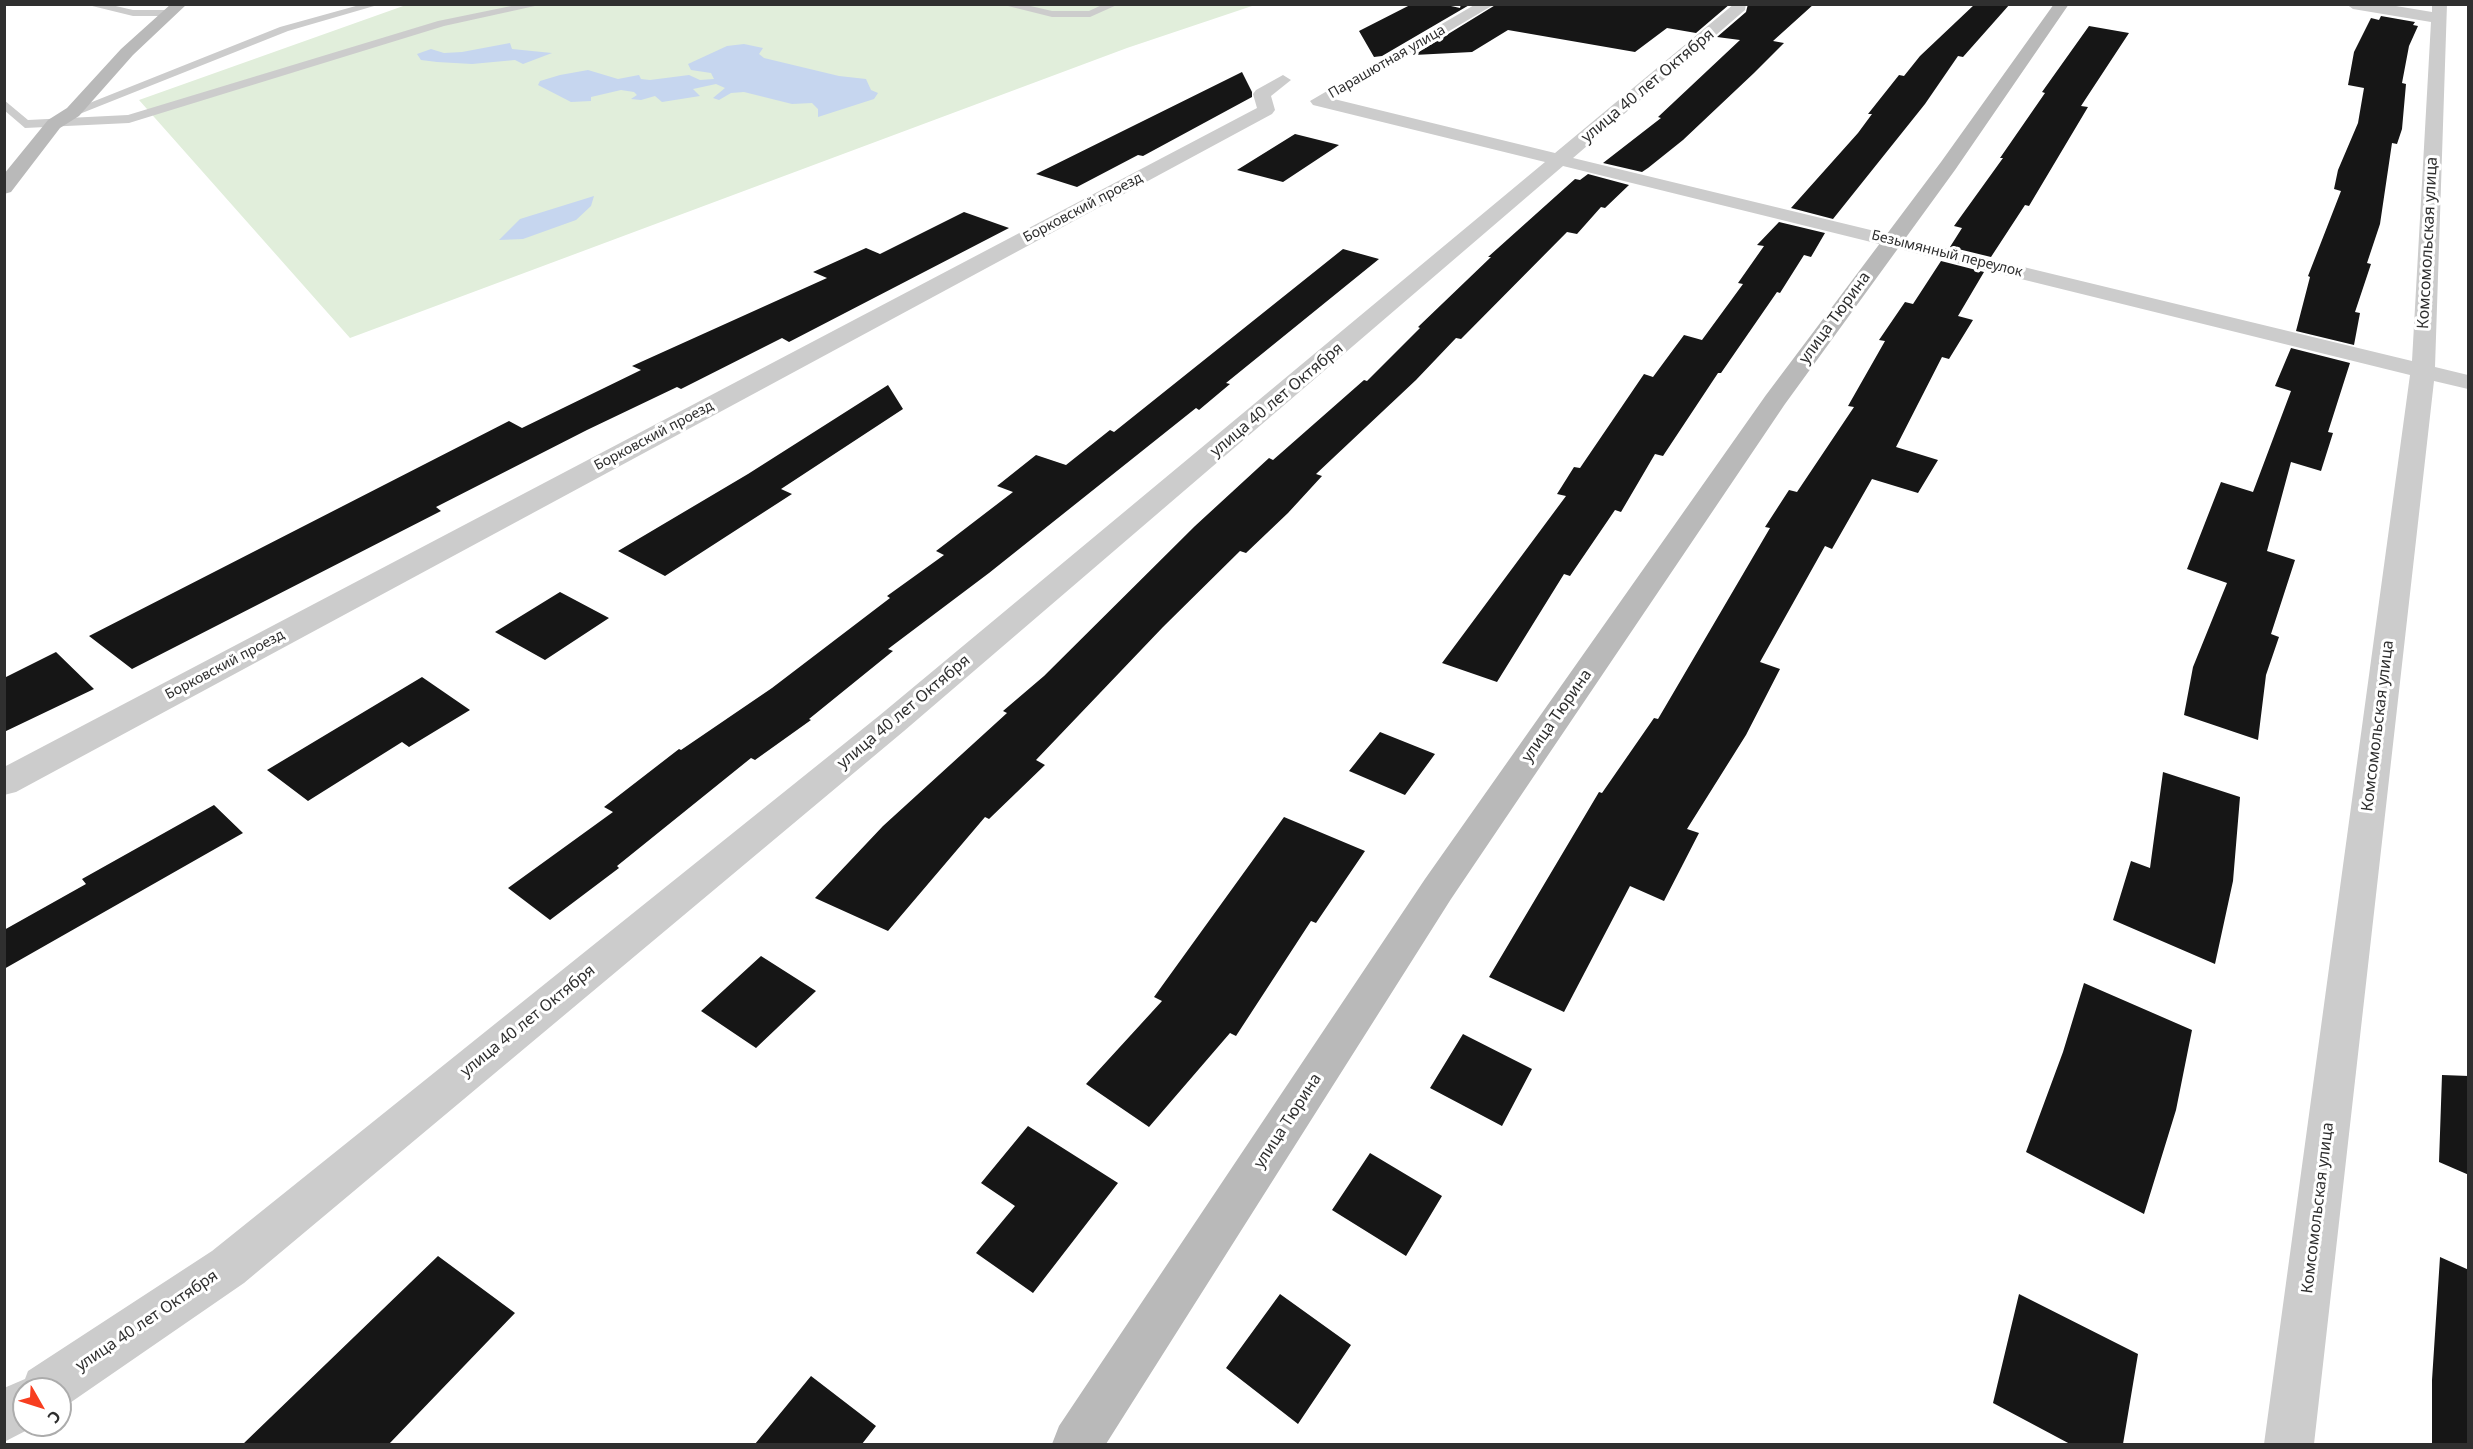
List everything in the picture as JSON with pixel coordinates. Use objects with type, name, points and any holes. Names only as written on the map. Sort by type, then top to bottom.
[{"type":"street","name":"Парашютная улица","points":[[1426,127],[1319,101],[1488,4]]},
{"type":"street","name":"улица Тюрина","points":[[1077,1444],[1445,879],[1775,399],[2062,4]]},
{"type":"street","points":[[2353,4],[2439,11]]},
{"type":"street","name":"улица 40 лет Октября","points":[[64,1377],[228,1267],[883,731],[1740,7]]},
{"type":"street","points":[[4,188],[54,124],[74,112],[127,52],[175,8]]},
{"type":"street","name":"Комсомольская улица","points":[[2289,1444],[2423,370],[2439,11]]},
{"type":"street","name":"Борковский проезд","points":[[4,783],[1266,110],[1262,94],[1284,80]]},
{"type":"street","name":"Безымянный переулок","points":[[1426,127],[2469,382]]},
{"type":"lane","points":[[89,4],[133,13],[175,8]]},
{"type":"lane","points":[[74,112],[284,29],[376,4]]},
{"type":"lane","points":[[4,102],[25,124],[129,119],[442,23],[539,4]]},
{"type":"lane","points":[[1005,4],[1052,14],[1090,14],[1114,4]]},
{"type":"green space","points":[[406,5],[1255,5],[1127,48],[350,338],[139,100]]},
{"type":"water","points":[[510,43],[512,49],[552,53],[523,64],[515,60],[472,64],[437,62],[421,60],[417,54],[431,49],[444,53],[462,52]]},
{"type":"water","points":[[744,44],[763,48],[759,54],[764,58],[839,76],[866,79],[871,90],[878,93],[874,99],[818,117],[818,109],[812,103],[792,104],[744,92],[731,93],[719,100],[713,98],[725,88],[716,84],[693,89],[700,96],[662,102],[655,96],[641,100],[631,99],[637,95],[634,92],[621,90],[591,97],[591,101],[571,102],[538,85],[540,81],[560,75],[588,70],[618,79],[639,75],[641,79],[650,80],[689,75],[700,80],[714,79],[711,73],[691,70],[688,64],[727,46]]},
{"type":"water","points":[[594,196],[591,206],[576,220],[523,239],[499,240],[520,219]]},
{"type":"building","points":[[1412,4],[1442,4],[1460,8],[1461,4],[1471,4],[1382,56],[1374,57],[1359,31]]},
{"type":"building","points":[[1497,4],[1730,4],[1696,33],[1667,28],[1635,52],[1508,30],[1472,52],[1414,55]]},
{"type":"building","points":[[1748,4],[1814,4],[1773,41],[1784,43],[1754,73],[1683,140],[1648,168],[1642,172],[1603,163],[1661,118],[1658,117],[1740,40],[1717,37],[1746,12]]},
{"type":"building","points":[[1975,4],[2010,4],[1963,57],[1958,56],[1925,104],[1833,219],[1791,208],[1858,133],[1872,114],[1868,114],[1899,75],[1904,76],[1920,56]]},
{"type":"building","points":[[2381,16],[2415,22],[2413,25],[2418,26],[2409,46],[2402,83],[2406,84],[2402,129],[2397,144],[2392,143],[2380,224],[2367,263],[2371,264],[2355,312],[2360,313],[2354,345],[2296,331],[2310,277],[2308,276],[2341,191],[2334,189],[2338,170],[2358,123],[2364,88],[2348,85],[2354,52],[2371,18],[2379,20]]},
{"type":"building","points":[[2089,26],[2129,33],[2081,106],[2088,107],[2029,206],[2025,205],[1991,257],[1950,247],[1962,228],[1954,226],[2003,158],[2000,158],[2045,93],[2042,92]]},
{"type":"building","points":[[1242,72],[1252,92],[1252,97],[1143,156],[1138,155],[1077,187],[1036,174]]},
{"type":"building","points":[[1295,134],[1339,145],[1283,182],[1237,170]]},
{"type":"building","points":[[1588,174],[1629,185],[1605,208],[1601,207],[1577,234],[1567,232],[1461,339],[1456,338],[1416,380],[1316,474],[1322,476],[1288,513],[1246,553],[1240,551],[1163,627],[1036,760],[1045,765],[989,819],[985,817],[888,931],[815,898],[883,826],[1007,713],[1003,711],[1044,676],[1195,526],[1269,458],[1273,460],[1364,380],[1367,381],[1420,328],[1418,327],[1491,257],[1488,257],[1575,179],[1580,180]]},
{"type":"building","points":[[964,212],[1009,228],[789,342],[782,338],[681,389],[677,387],[587,430],[436,507],[441,511],[132,669],[89,636],[509,421],[522,428],[641,370],[632,366],[827,278],[813,272],[866,248],[880,254]]},
{"type":"building","points":[[1779,222],[1825,233],[1811,257],[1804,255],[1780,293],[1777,292],[1721,373],[1718,373],[1663,456],[1655,454],[1621,512],[1615,510],[1570,576],[1564,574],[1497,682],[1442,663],[1566,496],[1557,494],[1574,467],[1580,468],[1644,374],[1653,377],[1684,335],[1702,340],[1743,284],[1738,283],[1764,246],[1757,245]]},
{"type":"building","points":[[1343,249],[1379,259],[1226,383],[1230,384],[1199,410],[1196,408],[989,573],[888,649],[893,651],[809,719],[811,720],[755,760],[751,758],[617,866],[619,868],[550,920],[508,888],[613,812],[604,807],[679,749],[681,750],[772,688],[890,598],[887,596],[944,555],[936,551],[1013,492],[997,486],[1036,455],[1066,465],[1110,430],[1114,432]]},
{"type":"building","points":[[1941,261],[1984,272],[1958,316],[1973,320],[1949,359],[1942,357],[1896,447],[1938,460],[1918,493],[1872,479],[1832,549],[1825,546],[1760,662],[1780,669],[1746,735],[1687,829],[1699,833],[1664,901],[1630,886],[1564,1012],[1489,977],[1599,792],[1602,793],[1654,718],[1658,719],[1770,528],[1765,527],[1789,490],[1797,492],[1854,407],[1848,406],[1885,341],[1879,340],[1905,302],[1913,304]]},
{"type":"building","points":[[2291,348],[2350,363],[2328,432],[2333,433],[2321,471],[2291,462],[2267,551],[2295,560],[2271,634],[2279,637],[2266,675],[2258,740],[2184,715],[2193,667],[2227,583],[2187,569],[2221,482],[2253,492],[2291,391],[2275,386]]},
{"type":"building","points":[[888,385],[903,409],[781,489],[792,494],[665,576],[618,551],[748,474]]},
{"type":"building","points":[[560,592],[609,618],[545,660],[495,632]]},
{"type":"building","points":[[56,652],[94,689],[4,732],[4,678]]},
{"type":"building","points":[[422,677],[470,710],[409,747],[402,742],[308,801],[267,770]]},
{"type":"building","points":[[1380,732],[1435,754],[1405,795],[1349,771]]},
{"type":"building","points":[[2163,772],[2240,797],[2233,881],[2215,964],[2113,920],[2131,861],[2150,868]]},
{"type":"building","points":[[214,805],[243,833],[4,969],[4,930],[86,884],[82,879]]},
{"type":"building","points":[[1284,817],[1365,851],[1316,923],[1311,921],[1236,1036],[1230,1033],[1149,1127],[1086,1084],[1162,1001],[1154,997]]},
{"type":"building","points":[[761,956],[816,991],[756,1048],[701,1011]]},
{"type":"building","points":[[2084,983],[2192,1030],[2176,1110],[2144,1214],[2026,1152],[2063,1052]]},
{"type":"building","points":[[1463,1034],[1532,1069],[1502,1126],[1430,1088]]},
{"type":"building","points":[[2442,1075],[2469,1076],[2469,1175],[2439,1162]]},
{"type":"building","points":[[1028,1126],[1118,1183],[1033,1293],[976,1253],[1015,1206],[981,1183]]},
{"type":"building","points":[[1370,1153],[1442,1196],[1406,1256],[1332,1210]]},
{"type":"building","points":[[438,1256],[515,1313],[389,1444],[243,1444]]},
{"type":"building","points":[[2440,1257],[2469,1270],[2469,1444],[2432,1444],[2432,1380]]},
{"type":"building","points":[[1280,1294],[1351,1345],[1298,1424],[1226,1368]]},
{"type":"building","points":[[2019,1294],[2138,1354],[2123,1444],[2070,1444],[1993,1403]]},
{"type":"building","points":[[811,1376],[876,1426],[862,1444],[755,1444]]}]
